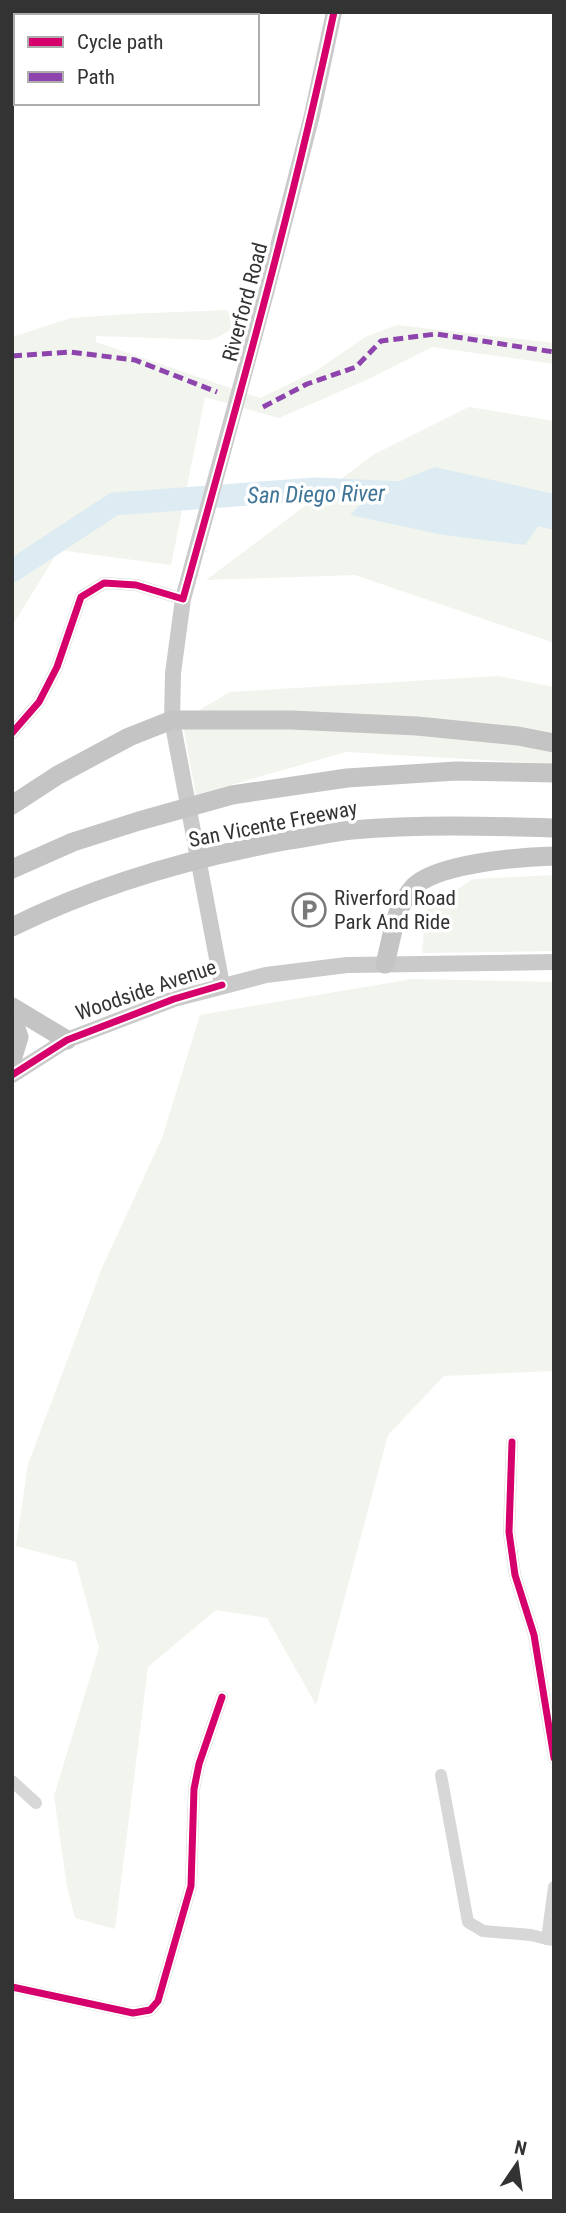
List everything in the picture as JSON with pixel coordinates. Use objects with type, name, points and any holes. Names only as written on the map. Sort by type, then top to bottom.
[{"type":"highway","points":[[12,805],[70,769],[130,737],[172,720],[292,720],[417,726],[519,736],[554,743]]},
{"type":"highway","name":"San Vicente Freeway","points":[[12,869],[73,842],[232,795],[347,778],[456,771],[554,773]]},
{"type":"highway","name":"San Vicente Freeway","points":[[12,927],[90,894],[238,849],[351,830],[451,824],[554,828]]},
{"type":"highway","points":[[385,964],[401,904],[415,886],[432,875],[462,867],[554,856]]},
{"type":"highway","points":[[12,1007],[67,1040]]},
{"type":"highway","points":[[12,1017],[19,1037],[12,1060]]},
{"type":"main road","name":"Riverford Road","points":[[222,985],[172,720],[173,673],[183,599],[312,116],[334,12]]},
{"type":"main road","name":"Woodside Avenue","points":[[12,1075],[67,1040],[174,999],[266,975],[347,965],[554,961]]},
{"type":"street","points":[[12,733],[39,702],[57,667],[81,597],[104,583],[136,585],[183,599]]},
{"type":"street","points":[[512,1442],[509,1532],[515,1574],[534,1635],[554,1758]]},
{"type":"street","points":[[12,1987],[133,2013],[145,2012],[158,2001],[191,1886],[194,1789],[199,1764],[222,1697]]},
{"type":"street","points":[[441,1775],[468,1922],[483,1931],[531,1935],[550,1940],[554,1887]]},
{"type":"street","points":[[12,1781],[36,1803]]},
{"type":"shaded area","points":[[228,310],[232,330],[211,340],[96,336],[96,342],[260,398],[316,371],[365,337],[397,325],[554,343],[554,364],[432,347],[371,378],[279,418],[205,397],[171,565],[59,550],[12,626],[12,337],[71,318]]},
{"type":"shaded area","points":[[469,407],[554,421],[554,643],[355,575],[206,580],[373,455]]},
{"type":"shaded area","points":[[435,467],[554,494],[554,504],[525,545],[443,535],[350,515],[374,491]]},
{"type":"shaded area","points":[[498,676],[554,687],[554,764],[346,752],[196,795],[182,720],[230,692]]},
{"type":"shaded area","points":[[554,875],[554,951],[422,953],[426,910],[473,879]]},
{"type":"shaded area","points":[[412,979],[554,982],[554,1371],[444,1376],[388,1435],[316,1705],[267,1618],[216,1610],[148,1667],[115,1929],[75,1918],[67,1887],[54,1796],[99,1648],[76,1562],[16,1546],[28,1464],[102,1268],[162,1138],[200,1015]]},
{"type":"waterway","name":"San Diego River","points":[[12,571],[114,504],[316,489],[403,493]]},
{"type":"waterway","name":"San Diego River","points":[[516,509],[554,518]]},
{"type":"marked path","points":[[263,407],[307,384],[356,367],[381,341],[436,334],[554,352]]},
{"type":"marked path","points":[[12,356],[70,352],[135,360],[217,392]]},
{"type":"cycle path","points":[[12,733],[39,702],[57,667],[81,597],[104,583],[136,585],[183,599],[282,234],[334,12]]},
{"type":"cycle path","points":[[12,1075],[67,1040],[174,999],[222,985]]},
{"type":"cycle path","points":[[512,1442],[509,1532],[515,1575],[534,1635],[554,1758]]},
{"type":"cycle path","points":[[12,1987],[133,2013],[150,2010],[158,2001],[191,1886],[194,1789],[199,1764],[222,1697]]},
{"type":"place","name":"Riverford Road Park And Ride","points":[[309,910]]}]
